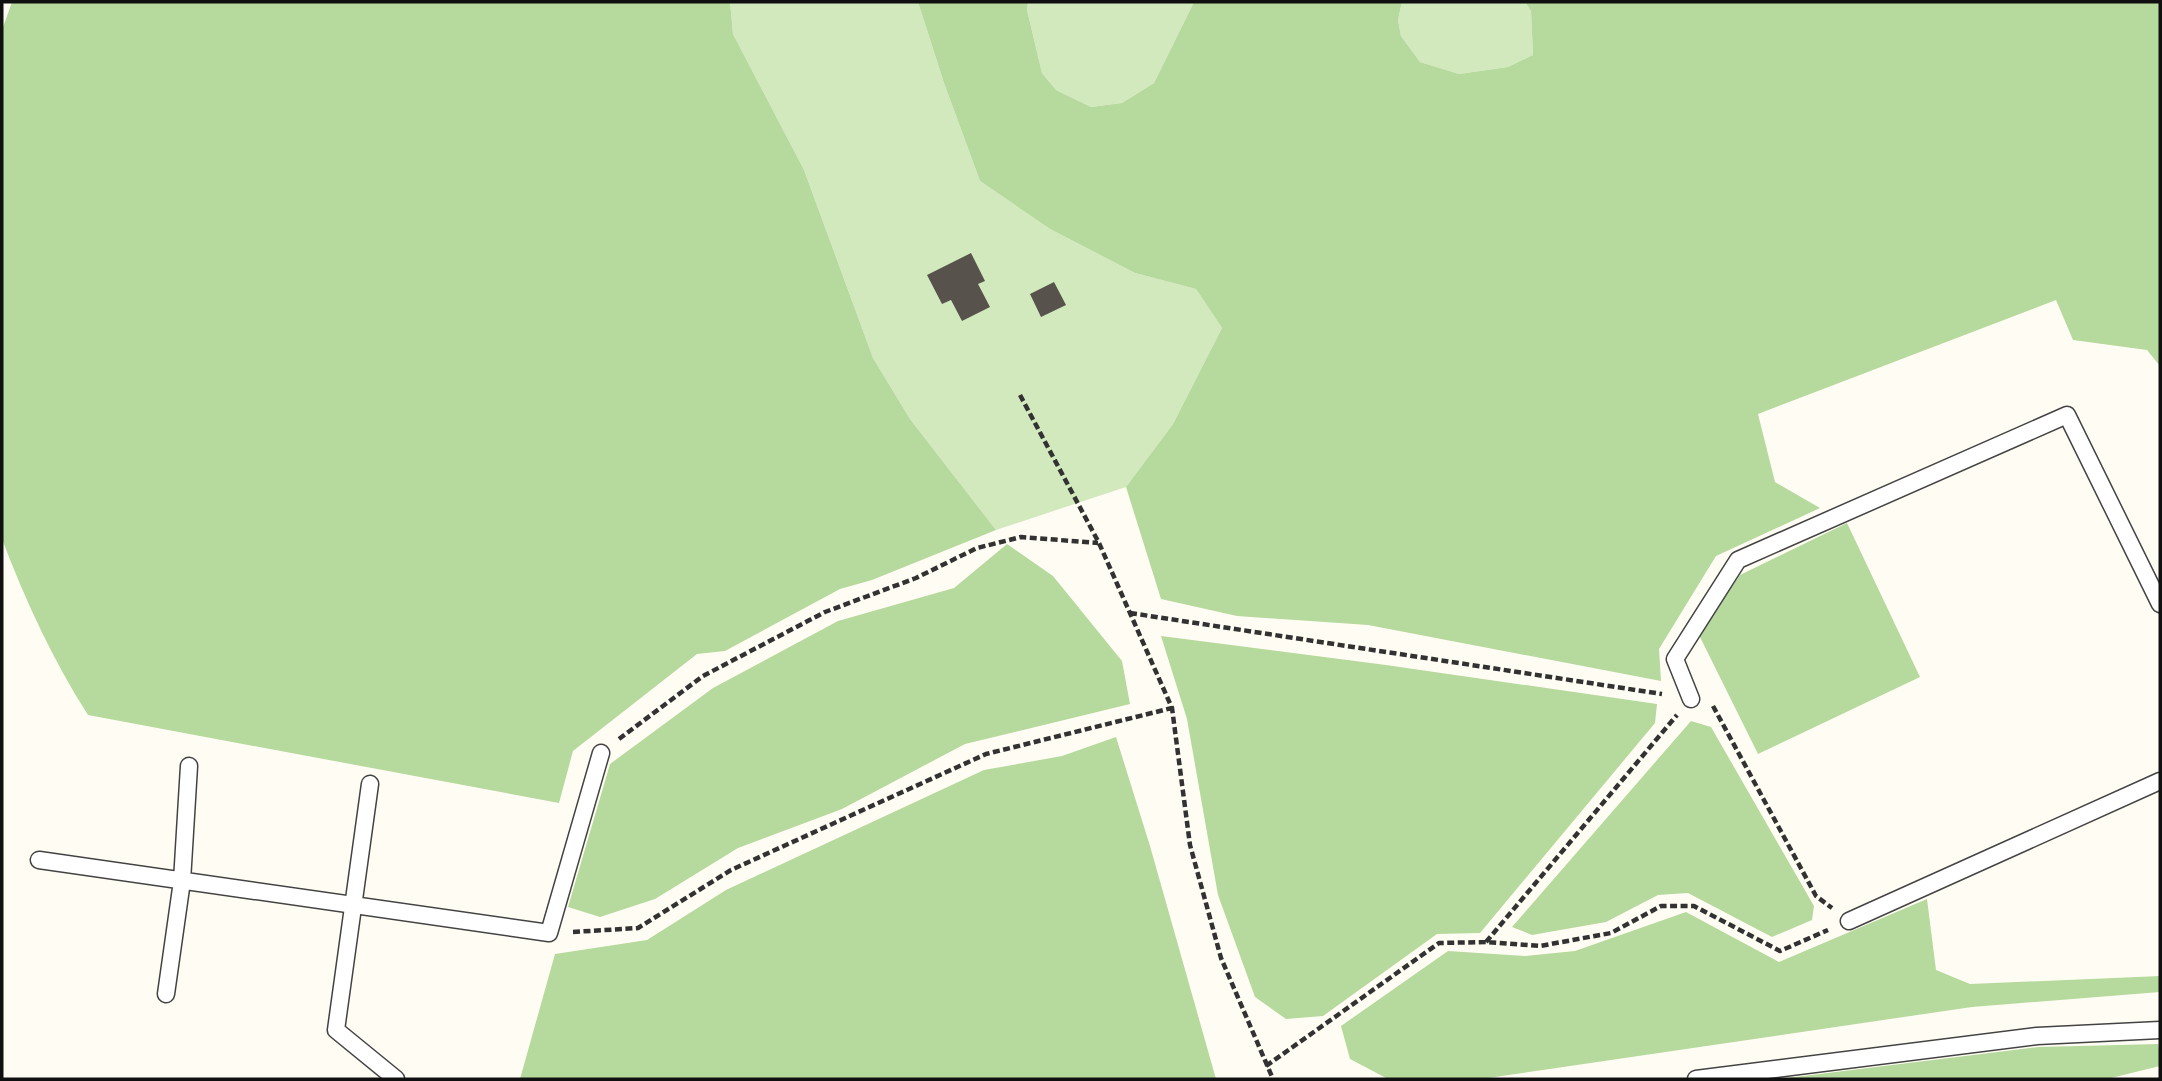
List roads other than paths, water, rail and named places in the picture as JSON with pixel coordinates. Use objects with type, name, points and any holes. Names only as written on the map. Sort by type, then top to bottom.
[{"type":"lane","points":[[1691,699],[1675,659],[1738,561],[2067,415],[2160,604]]},
{"type":"lane","points":[[39,860],[549,933],[601,753]]},
{"type":"lane","points":[[166,993],[182,881],[189,766]]},
{"type":"lane","points":[[1849,921],[2160,781]]},
{"type":"lane","points":[[370,784],[336,1030],[396,1079]]},
{"type":"lane","points":[[1696,1079],[2037,1036],[2160,1030]]}]
